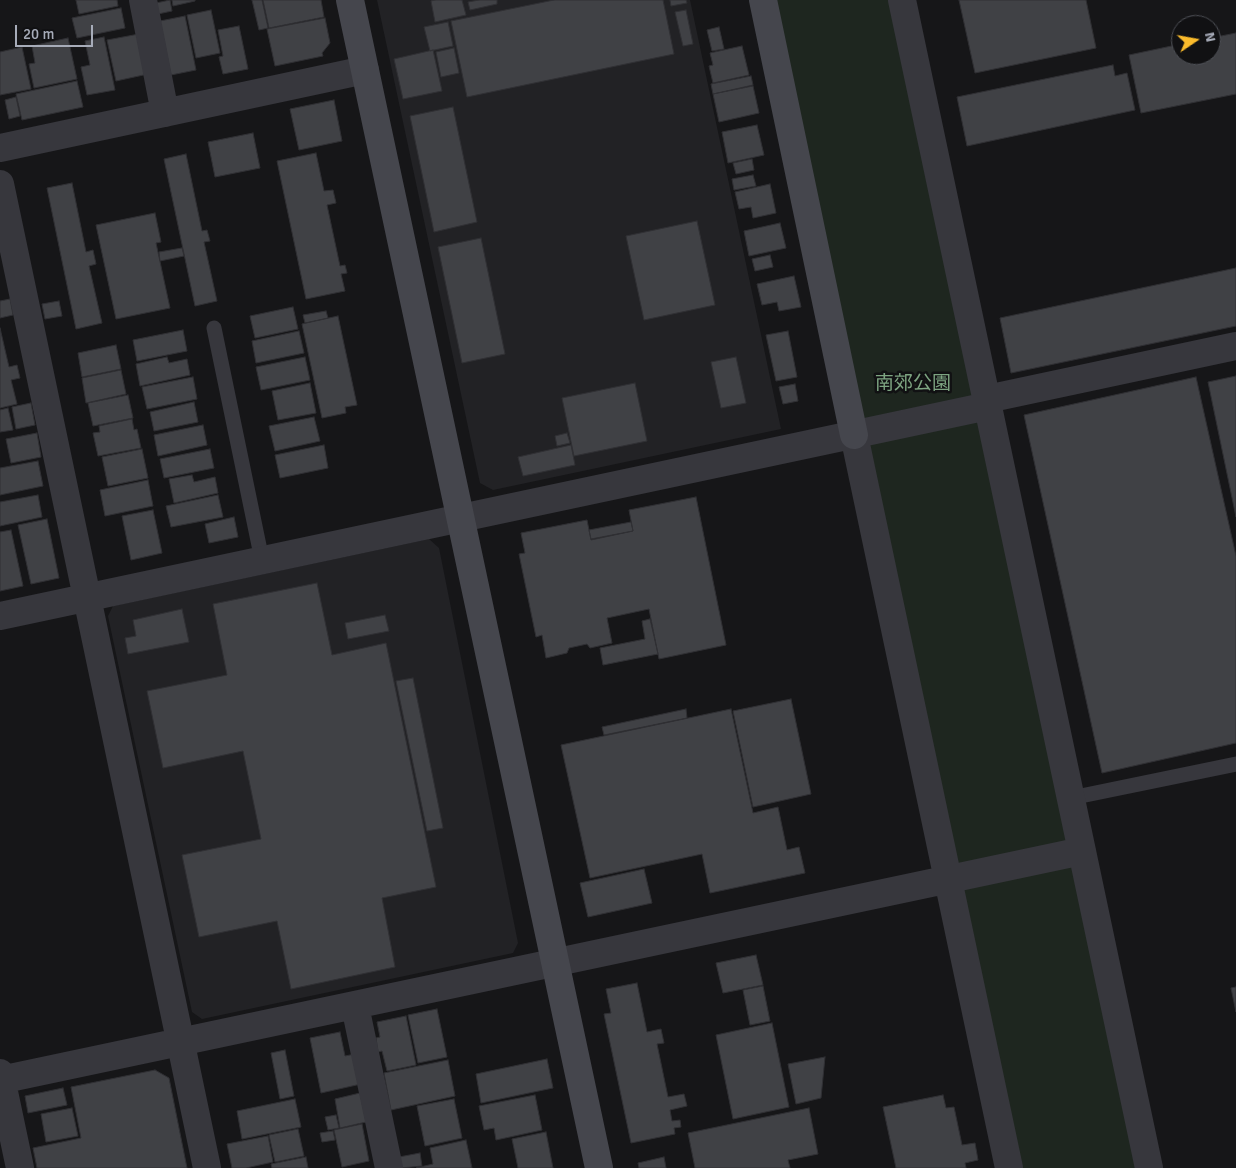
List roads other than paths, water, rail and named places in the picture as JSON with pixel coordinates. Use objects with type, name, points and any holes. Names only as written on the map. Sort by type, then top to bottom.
[{"type":"street","points":[[143,0],[166,113]]},
{"type":"street","points":[[350,0],[598,1168]]},
{"type":"street","points":[[762,0],[1009,1168]]},
{"type":"street","points":[[902,0],[1149,1168]]},
{"type":"street","points":[[0,148],[365,70]]},
{"type":"street","points":[[0,184],[207,1168]]},
{"type":"street","points":[[0,616],[854,435],[987,402],[1236,346]]},
{"type":"street","points":[[20,1168],[0,1078],[355,1006],[1082,851]]},
{"type":"street","points":[[355,1006],[390,1168]]},
{"type":"lane","points":[[214,328],[262,560]]},
{"type":"lane","points":[[1071,798],[1236,764]]},
{"type":"park label","name":"南郊公園","points":[[913,384]]}]
